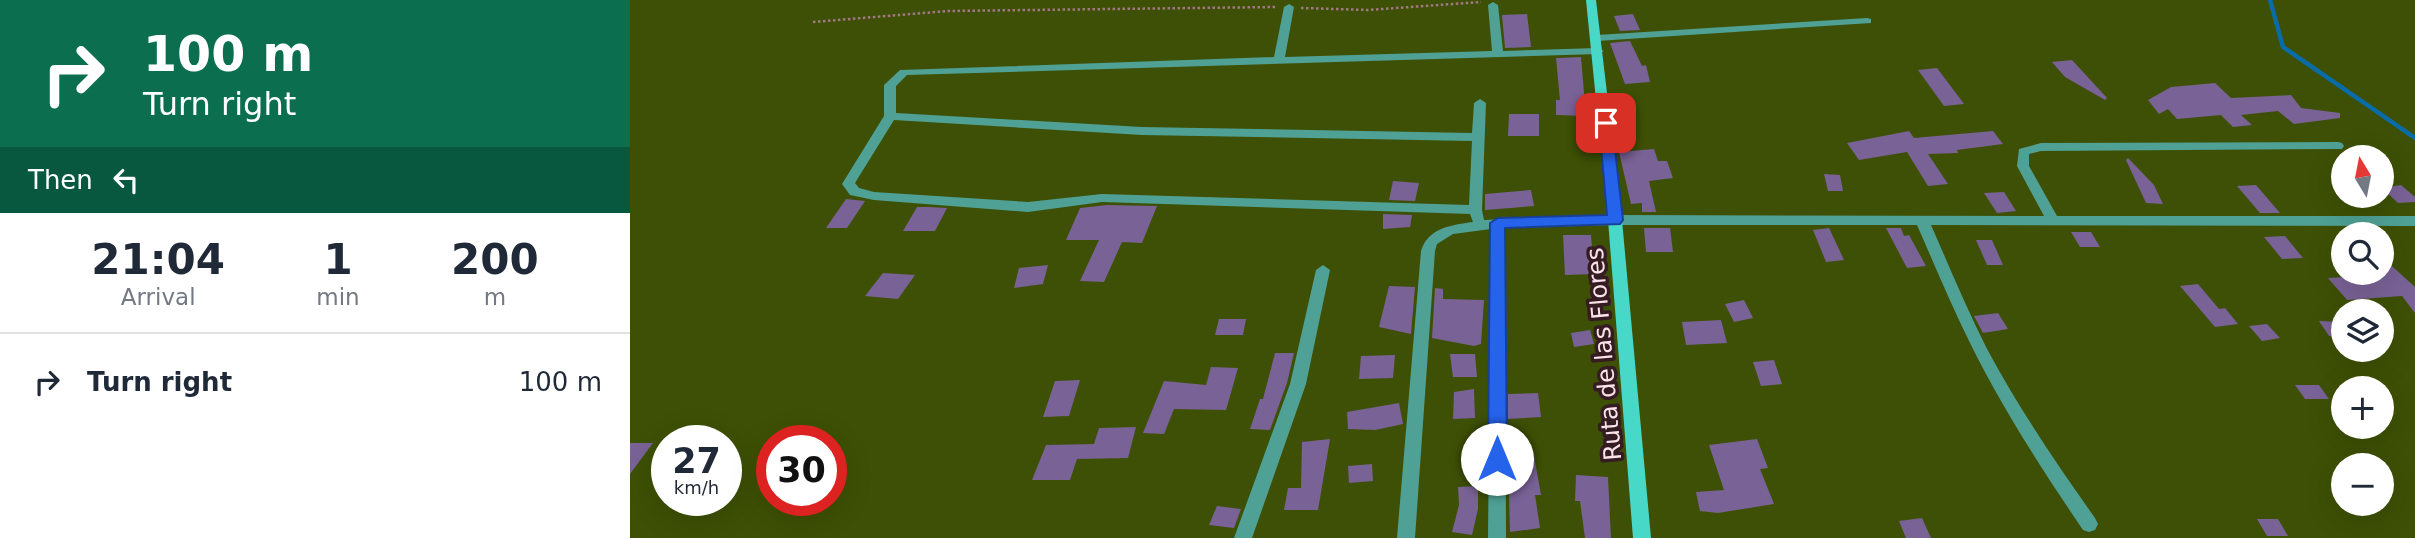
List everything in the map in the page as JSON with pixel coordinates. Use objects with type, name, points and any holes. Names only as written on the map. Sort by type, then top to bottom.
[{"type":"main road","name":"Ruta de las Flores","points":[[1591,0],[1615,220],[1642,538]]},
{"type":"street","points":[[1493,5],[1499,53]]},
{"type":"street","points":[[1279,61],[1289,7]]},
{"type":"street","points":[[1867,21],[1499,53],[917,70],[894,78],[890,85],[890,116],[848,184],[855,191],[874,196],[1028,207],[1102,198],[1477,217],[1498,223],[1615,220],[2052,219],[2415,221]]},
{"type":"street","points":[[1477,217],[1480,103]]},
{"type":"street","points":[[890,116],[1142,131],[1478,137]]},
{"type":"street","points":[[2052,219],[2023,166],[2023,152],[2040,147],[2331,146]]},
{"type":"street","points":[[1406,538],[1428,251],[1431,241],[1439,234],[1477,217]]},
{"type":"street","points":[[1922,220],[1968,324],[2011,404],[2039,452],[2089,524]]},
{"type":"street","points":[[1497,538],[1498,223]]},
{"type":"street","points":[[1243,538],[1298,384],[1324,270]]},
{"type":"path","points":[[813,22],[948,11],[1436,8],[1475,1],[1493,5]]},
{"type":"green space","points":[[630,0],[2415,0],[2415,538],[630,538]]},
{"type":"building","points":[[1527,14],[1531,47],[1505,48],[1502,15]]},
{"type":"building","points":[[1633,14],[1640,30],[1620,31],[1614,16]]},
{"type":"building","points":[[1630,41],[1642,66],[1646,65],[1650,82],[1625,84],[1610,43]]},
{"type":"building","points":[[1581,57],[1586,116],[1556,115],[1556,100],[1560,100],[1556,58]]},
{"type":"building","points":[[2072,60],[2107,98],[2105,100],[2065,77],[2052,62]]},
{"type":"building","points":[[1937,68],[1964,104],[1944,106],[1918,70]]},
{"type":"building","points":[[2215,83],[2231,98],[2291,95],[2301,108],[2340,113],[2340,118],[2294,124],[2278,111],[2241,115],[2252,125],[2233,127],[2221,115],[2177,119],[2168,109],[2159,114],[2148,100],[2171,87]]},
{"type":"building","points":[[1509,114],[1539,114],[1539,136],[1508,136]]},
{"type":"building","points":[[1909,131],[1914,138],[1993,131],[2003,144],[1957,150],[1958,153],[1928,154],[1948,184],[1928,186],[1907,152],[1859,160],[1847,143]]},
{"type":"building","points":[[1654,149],[1658,161],[1667,161],[1673,178],[1649,181],[1656,212],[1642,212],[1642,203],[1631,204],[1619,152]]},
{"type":"building","points":[[2128,158],[2154,185],[2163,204],[2146,203],[2126,160]]},
{"type":"building","points":[[1824,174],[1840,175],[1843,191],[1828,191]]},
{"type":"building","points":[[1393,181],[1419,183],[1415,201],[1389,200]]},
{"type":"building","points":[[2256,185],[2280,213],[2260,213],[2237,186]]},
{"type":"building","points":[[2401,185],[2415,197],[2415,202],[2398,203],[2394,199],[2394,186]]},
{"type":"building","points":[[1531,190],[1534,206],[1485,210],[1485,194]]},
{"type":"building","points":[[2004,192],[2016,211],[1997,213],[1984,193]]},
{"type":"building","points":[[846,199],[865,201],[847,228],[826,228]]},
{"type":"building","points":[[1107,205],[1157,206],[1142,243],[1122,242],[1104,282],[1080,281],[1099,240],[1066,240],[1080,208]]},
{"type":"building","points":[[917,207],[947,208],[935,231],[903,231]]},
{"type":"building","points":[[1383,214],[1412,215],[1410,227],[1383,229]]},
{"type":"building","points":[[1644,228],[1670,228],[1673,252],[1646,252]]},
{"type":"building","points":[[1829,228],[1844,260],[1826,262],[1813,230]]},
{"type":"building","points":[[1886,228],[1901,228],[1904,236],[1909,235],[1926,266],[1907,268]]},
{"type":"building","points":[[2071,232],[2091,232],[2100,247],[2080,247]]},
{"type":"building","points":[[1563,235],[1591,235],[1594,274],[1565,275]]},
{"type":"building","points":[[2285,236],[2303,258],[2282,259],[2264,237]]},
{"type":"building","points":[[1976,240],[1992,240],[2003,265],[1987,265]]},
{"type":"building","points":[[1048,265],[1043,284],[1014,288],[1019,268]]},
{"type":"building","points":[[2394,268],[2415,287],[2415,313],[2402,296],[2346,299],[2334,285],[2394,285]]},
{"type":"building","points":[[883,273],[915,275],[898,299],[865,296]]},
{"type":"building","points":[[2198,284],[2219,309],[2225,308],[2238,324],[2215,327],[2180,286]]},
{"type":"building","points":[[1389,286],[1415,287],[1411,334],[1379,327]]},
{"type":"building","points":[[1435,288],[1443,289],[1443,299],[1484,300],[1481,344],[1474,346],[1432,338]]},
{"type":"building","points":[[1744,300],[1753,318],[1734,322],[1725,304]]},
{"type":"building","points":[[1998,313],[2008,329],[1983,333],[1974,316]]},
{"type":"building","points":[[1219,319],[1246,319],[1243,335],[1215,335]]},
{"type":"building","points":[[1721,320],[1727,343],[1686,345],[1682,322]]},
{"type":"building","points":[[2319,321],[2331,322],[2329,336]]},
{"type":"building","points":[[2267,324],[2280,338],[2262,341],[2249,326]]},
{"type":"building","points":[[1590,330],[1594,344],[1574,347],[1571,333]]},
{"type":"building","points":[[1275,353],[1294,353],[1287,383],[1270,430],[1250,429],[1260,399],[1263,399]]},
{"type":"building","points":[[1450,354],[1475,354],[1477,377],[1453,377]]},
{"type":"building","points":[[1395,355],[1393,378],[1359,379],[1361,356]]},
{"type":"building","points":[[1774,360],[1782,384],[1761,386],[1753,362]]},
{"type":"building","points":[[1211,367],[1238,368],[1226,410],[1174,409],[1164,434],[1143,433],[1164,381],[1206,385]]},
{"type":"building","points":[[1080,380],[1069,416],[1043,417],[1055,381]]},
{"type":"building","points":[[2295,385],[2319,385],[2329,399],[2305,399]]},
{"type":"building","points":[[1474,389],[1475,418],[1453,419],[1454,392]]},
{"type":"building","points":[[1538,393],[1541,417],[1508,419],[1508,394]]},
{"type":"building","points":[[1399,403],[1403,424],[1375,430],[1348,429],[1347,412]]},
{"type":"building","points":[[1136,427],[1128,458],[1077,459],[1070,480],[1032,480],[1046,445],[1094,444],[1099,428]]},
{"type":"building","points":[[1330,439],[1318,510],[1284,510],[1288,488],[1301,488],[1302,442]]},
{"type":"building","points":[[1757,439],[1768,468],[1760,469],[1774,504],[1718,513],[1700,511],[1696,492],[1724,490],[1709,445]]},
{"type":"building","points":[[630,443],[651,443],[651,446],[630,474]]},
{"type":"building","points":[[1533,450],[1541,495],[1535,495],[1540,528],[1510,532],[1508,453]]},
{"type":"building","points":[[1372,464],[1373,481],[1349,483],[1348,466]]},
{"type":"building","points":[[1576,475],[1608,477],[1611,538],[1585,538],[1580,501],[1575,501]]},
{"type":"building","points":[[1478,486],[1478,509],[1472,535],[1452,532],[1459,505],[1458,487]]},
{"type":"building","points":[[1217,506],[1241,509],[1234,528],[1209,525]]},
{"type":"building","points":[[1922,518],[1931,538],[1906,538],[1899,521]]},
{"type":"building","points":[[2257,519],[2278,519],[2288,536],[2267,536]]},
{"type":"waterway","points":[[2270,0],[2283,47],[2415,138]]},
{"type":"route","points":[[1497,459],[1498,223],[1615,220],[1606,123]]}]
